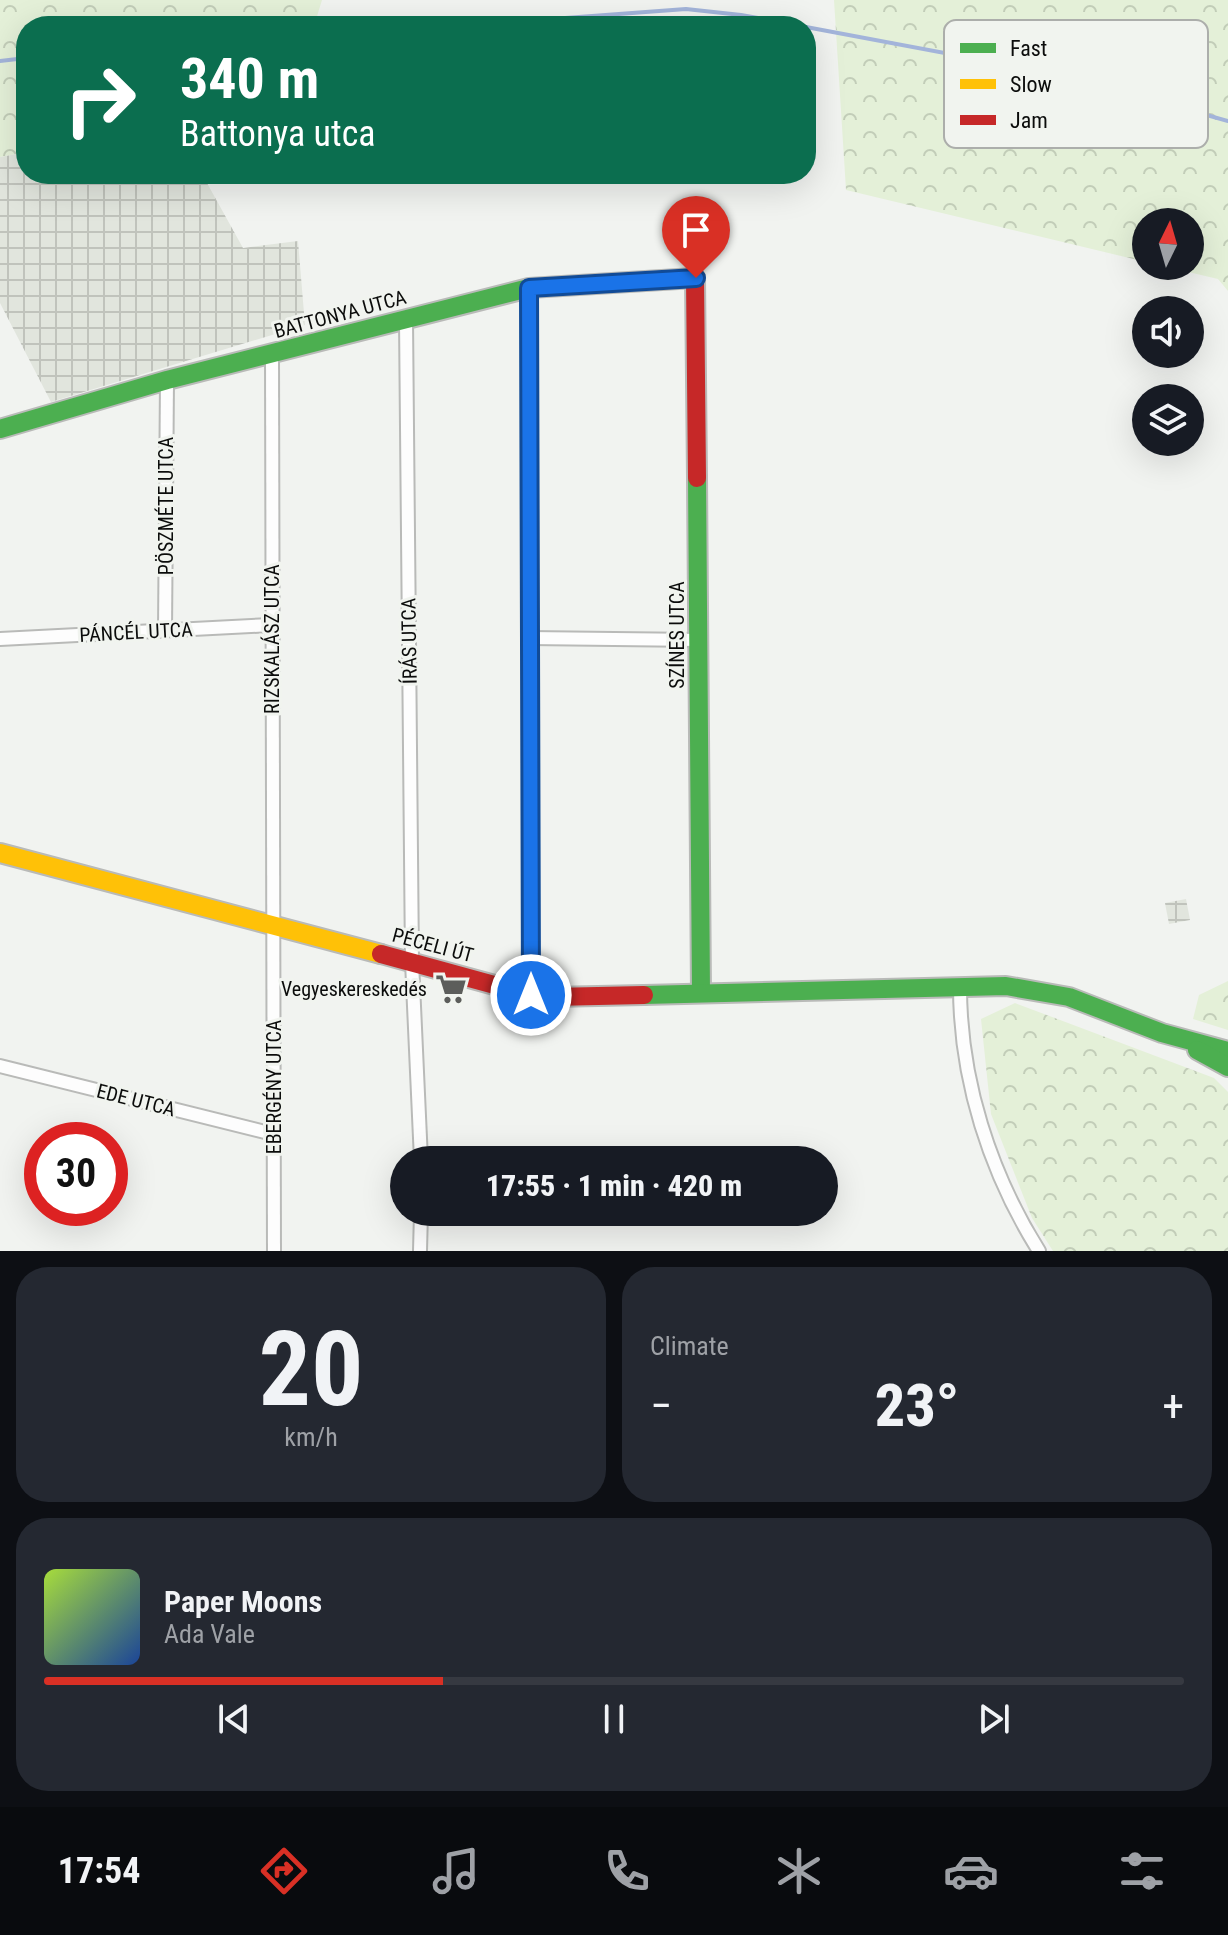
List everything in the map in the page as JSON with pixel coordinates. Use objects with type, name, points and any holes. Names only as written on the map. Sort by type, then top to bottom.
[{"type":"street","name":"BATTONYA UTCA","points":[[0,429],[167,380],[529,288],[696,278]]},
{"type":"street","name":"SZÍNES UTCA","points":[[696,278],[701,993]]},
{"type":"street","points":[[529,288],[531,995]]},
{"type":"street","name":"ÍRÁS UTCA","points":[[406,320],[412,962],[420,1146]]},
{"type":"street","name":"RIZSKALÁSZ UTCA","points":[[272,355],[273,924]]},
{"type":"street","name":"PÖSZMÉTE UTCA","points":[[165,631],[167,380]]},
{"type":"street","name":"PÁNCÉL UTCA","points":[[0,639],[271,625]]},
{"type":"street","points":[[529,638],[699,640]]},
{"type":"street","name":"PÉCELI ÚT","points":[[0,853],[531,995],[1006,986],[1043,991],[1092,1005],[1162,1033]]},
{"type":"street","name":"EBERGÉNY UTCA","points":[[273,924],[274,1251]]},
{"type":"street","points":[[960,987],[960,1016],[974,1104],[1003,1185],[1039,1251]]},
{"type":"street","points":[[1162,1033],[1228,1051]]},
{"type":"street","points":[[1162,1033],[1228,1067]]},
{"type":"street","name":"EDE UTCA","points":[[0,1066],[273,1134]]},
{"type":"street","points":[[420,1251],[421,1226]]},
{"type":"shaded area","points":[[16,154],[16,184],[208,184],[243,248],[298,241],[305,325],[51,402],[0,303],[0,157]]},
{"type":"shaded area","points":[[1186,899],[1190,920],[1169,924],[1165,903]]},
{"type":"green space","points":[[0,0],[322,0],[317,16],[16,16],[16,154],[0,157]]},
{"type":"green space","points":[[834,0],[1228,0],[1228,291],[1218,279],[1204,276],[1204,208],[1132,208],[1132,259],[846,190]]},
{"type":"green space","points":[[1228,981],[1228,1030],[1193,1019],[1199,995]]},
{"type":"green space","points":[[1015,1003],[1214,1078],[1228,1092],[1228,1251],[1053,1251],[1032,1218],[991,1114],[981,1019]]},
{"type":"waterway","points":[[592,16],[686,9],[747,16]]},
{"type":"waterway","points":[[816,29],[944,53]]},
{"type":"waterway","points":[[0,61],[16,59]]},
{"type":"waterway","points":[[1208,115],[1228,121]]},
{"type":"traffic: fast","points":[[0,429],[167,380],[529,288],[695,278]]},
{"type":"traffic: fast","points":[[697,478],[701,993]]},
{"type":"traffic: fast","points":[[644,995],[1006,986],[1069,997],[1162,1033],[1228,1051]]},
{"type":"traffic: fast","points":[[1197,1050],[1228,1067]]},
{"type":"traffic: slow","points":[[0,853],[381,954]]},
{"type":"traffic: jam","points":[[695,278],[697,478]]},
{"type":"traffic: jam","points":[[381,954],[531,995],[644,995]]},
{"type":"place","name":"Vegyeskereskedés","points":[[451,989]]},
{"type":"route","points":[[531,995],[529,288],[696,278]]}]
